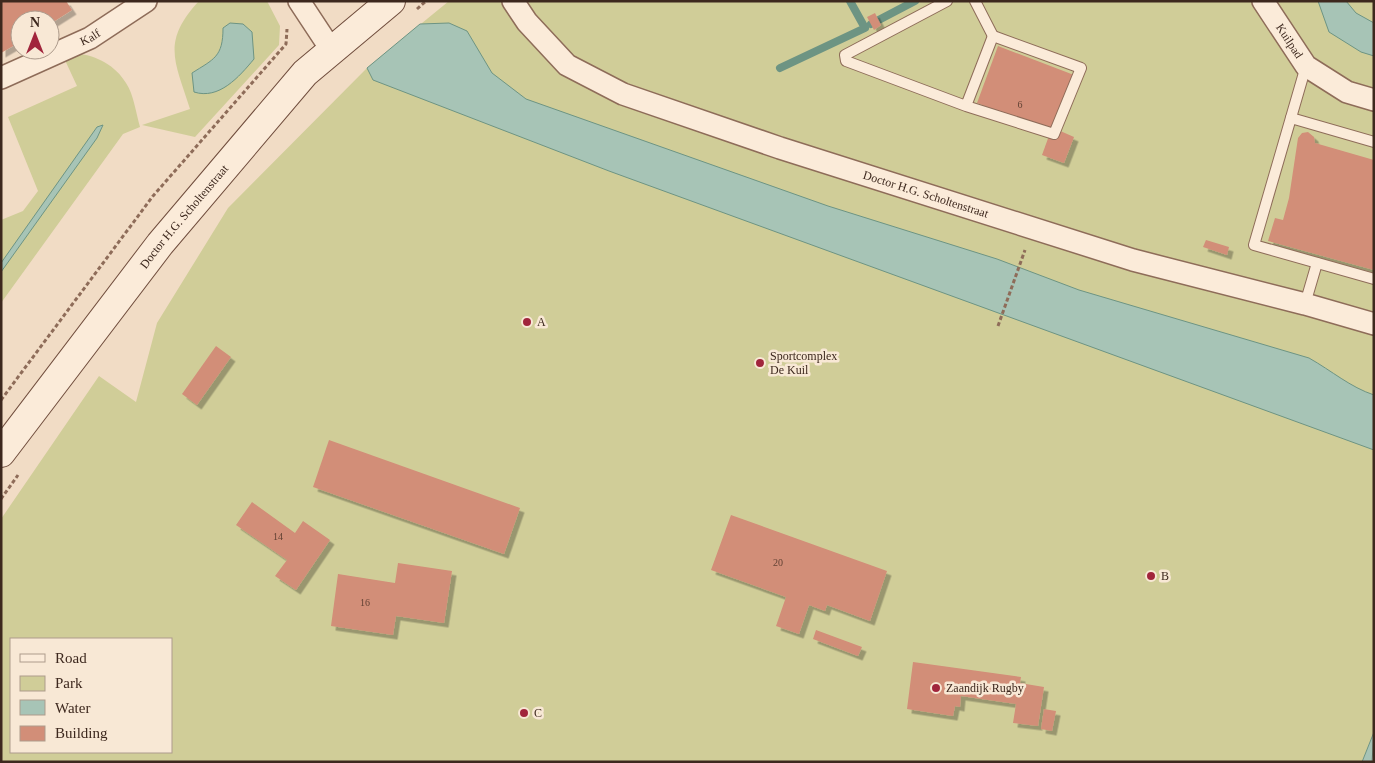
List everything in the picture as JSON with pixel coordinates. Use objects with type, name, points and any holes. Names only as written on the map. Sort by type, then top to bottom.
[{"type":"main road","name":"Doctor H.G. Scholtenstraat","points":[[1,453],[160,244],[305,73],[391,1]]},
{"type":"street","name":"Kalf","points":[[1,78],[90,38],[146,1]]},
{"type":"street","points":[[299,1],[332,50]]},
{"type":"street","name":"Doctor H.G. Scholtenstraat","points":[[513,1],[527,22],[568,65],[623,94],[780,148],[1133,260],[1305,304],[1374,324]]},
{"type":"street","name":"Kuilpad","points":[[1263,1],[1306,66],[1347,92],[1374,100]]},
{"type":"lane","points":[[947,1],[844,55],[846,61],[966,106],[1054,134],[1081,68],[994,36],[975,1]]},
{"type":"lane","points":[[966,106],[994,36]]},
{"type":"lane","points":[[1306,66],[1254,245],[1374,279]]},
{"type":"lane","points":[[1291,118],[1374,142]]},
{"type":"lane","points":[[1305,304],[1317,263]]},
{"type":"path","points":[[1,400],[153,196],[286,44],[288,32],[285,23]]},
{"type":"path","points":[[998,326],[1032,228]]},
{"type":"green space","points":[[199,1],[267,1],[280,26],[279,45],[195,137],[142,125],[190,109],[176,65],[175,52],[175,41],[179,28]],"holes":[[[223,28],[246,69],[192,73],[216,56],[223,38]]]},
{"type":"green space","name":"Sportcomplex De Kuil","points":[[449,1],[1374,1],[1374,732],[1362,762],[1,762],[1,519],[99,376],[136,402],[157,323],[228,208],[367,68]]},
{"type":"green space","points":[[78,54],[105,62],[117,71],[129,88],[140,127],[123,134],[1,303],[1,220],[23,211],[38,191],[8,117],[77,86],[64,58]]},
{"type":"water","points":[[1318,1],[1346,1],[1356,13],[1374,23],[1374,56],[1361,52],[1329,32]]},
{"type":"water","points":[[230,23],[243,24],[252,32],[254,59],[242,73],[220,90],[203,94],[194,92],[192,73],[216,56],[223,38],[223,28]]},
{"type":"water","points":[[449,23],[467,31],[492,73],[526,99],[828,206],[997,259],[1079,290],[1309,358],[1349,383],[1374,395],[1374,450],[609,171],[373,80],[367,68],[420,24]]},
{"type":"water","points":[[103,125],[97,138],[1,272],[1,263],[97,127]]},
{"type":"water","points":[[1374,732],[1372,762],[1362,762]]},
{"type":"building","points":[[1,1],[66,1],[72,10],[60,18],[60,10],[10,10],[10,48],[1,53]]},
{"type":"building","points":[[875,13],[881,25],[874,30],[867,17]]},
{"type":"building","points":[[998,46],[1074,75],[1053,131],[977,103]]},
{"type":"building","points":[[1058,130],[1074,137],[1064,163],[1042,155],[1050,133]]},
{"type":"building","points":[[1308,132],[1314,137],[1315,143],[1374,160],[1374,270],[1268,241],[1275,218],[1283,220],[1289,198],[1298,138],[1302,133]]},
{"type":"building","points":[[1206,240],[1229,247],[1227,255],[1203,247]]},
{"type":"building","points":[[216,346],[231,357],[197,405],[182,394]]},
{"type":"building","points":[[329,440],[520,508],[504,554],[313,487]]},
{"type":"building","points":[[252,502],[295,533],[303,521],[330,540],[296,590],[275,576],[287,560],[236,525]]},
{"type":"building","points":[[731,515],[887,571],[870,621],[827,605],[825,611],[809,605],[799,634],[776,626],[786,597],[711,570]]},
{"type":"building","points":[[398,563],[452,571],[444,623],[396,616],[393,635],[331,626],[338,574],[395,583]]},
{"type":"building","points":[[816,630],[862,647],[858,656],[813,639]]},
{"type":"building","points":[[913,662],[1021,677],[1020,683],[1044,687],[1038,726],[1013,723],[1016,704],[961,696],[960,707],[955,706],[953,716],[907,709]]},
{"type":"building","points":[[1044,709],[1056,711],[1052,731],[1041,729]]},
{"type":"waterway","points":[[780,68],[865,28],[850,1]]},
{"type":"waterway","points":[[871,24],[915,1]]},
{"type":"place","name":"A","points":[[527,322]]},
{"type":"place","name":"Sportcomplex De Kuil","points":[[760,363]]},
{"type":"place","name":"B","points":[[1151,576]]},
{"type":"place","name":"Zaandijk Rugby","points":[[936,688]]},
{"type":"place","name":"C","points":[[524,713]]}]
